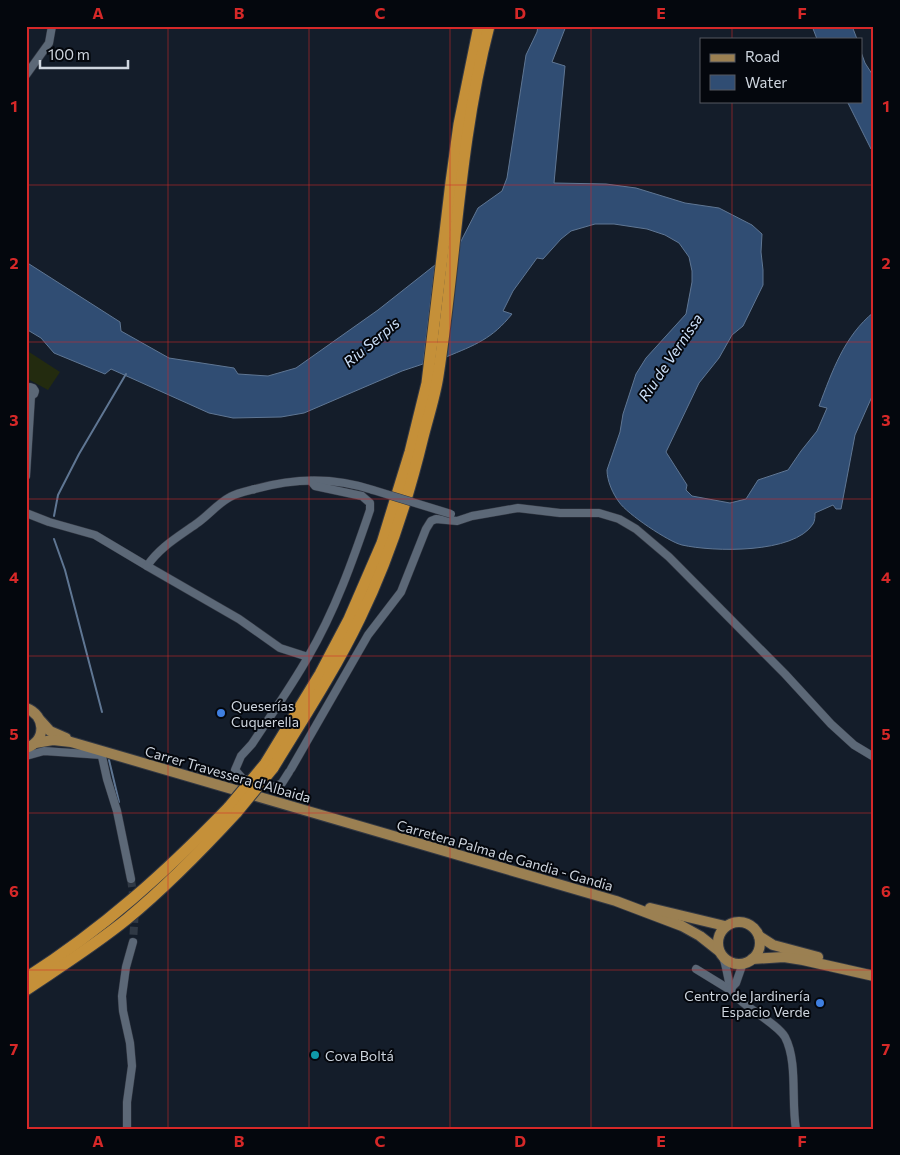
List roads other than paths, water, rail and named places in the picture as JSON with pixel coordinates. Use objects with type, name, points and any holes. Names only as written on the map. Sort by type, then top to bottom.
[{"type":"highway","points":[[26,990],[81,954],[126,920],[175,877],[269,766],[341,655],[360,618],[396,530],[419,455],[438,378],[438,335],[451,222],[459,124],[479,26]]},
{"type":"highway","points":[[451,222],[489,26]]},
{"type":"highway","points":[[26,978],[65,953],[110,919],[233,810]]},
{"type":"main road","name":"Carrer Travessera d'Albaida","points":[[26,708],[34,711],[50,731],[67,738],[71,742]]},
{"type":"main road","points":[[31,746],[41,733],[41,721]]},
{"type":"main road","name":"Carrer Travessera d'Albaida","points":[[31,746],[53,740],[71,742],[101,754],[378,832]]},
{"type":"main road","name":"Carretera Palma de Gandia - Gandia","points":[[378,832],[624,904],[725,926]]},
{"type":"main road","name":"Carretera Palma de Gandia - Gandia","points":[[624,904],[682,926],[700,936],[722,954]]},
{"type":"main road","points":[[852,970],[824,958],[773,945],[759,936],[751,925],[745,922],[738,921],[725,926],[718,938],[722,954],[729,961],[784,957],[874,976]]},
{"type":"main road","points":[[747,961],[759,949],[759,936]]},
{"type":"street","points":[[26,75],[50,43],[52,26]]},
{"type":"street","points":[[26,476],[27,391]]},
{"type":"street","points":[[147,566],[160,549],[199,522],[231,496],[273,484],[295,481],[349,483],[451,514],[472,516],[524,507],[560,513],[599,514],[619,519],[636,529],[669,557],[841,734],[854,745],[874,757]]},
{"type":"street","points":[[311,481],[315,486],[362,496],[370,503],[370,510],[338,594],[308,658],[252,744],[241,756],[235,770],[242,778],[275,787],[282,783],[290,771],[368,635],[400,592],[428,525],[436,519],[457,521],[468,519],[472,516]]},
{"type":"street","points":[[26,513],[49,522],[95,535],[239,619],[280,648],[308,658]]},
{"type":"street","points":[[26,756],[44,751],[101,754],[117,811],[131,879]]},
{"type":"street","points":[[127,1129],[127,1102],[132,1066],[122,996],[124,974],[133,942]]},
{"type":"street","points":[[722,954],[729,978],[741,999],[785,1038],[792,1068],[793,1110],[796,1129]]},
{"type":"street","points":[[696,969],[727,988],[734,986],[747,961]]},
{"type":"street","points":[[720,983],[726,982],[729,978]]},
{"type":"water","name":"Riu de Vernissa","points":[[538,26],[566,26],[552,62],[565,66],[554,183],[606,184],[636,188],[685,203],[719,208],[752,225],[762,234],[763,285],[743,326],[732,335],[719,358],[699,383],[666,452],[687,485],[686,490],[692,496],[730,503],[746,499],[758,480],[788,470],[817,431],[827,408],[819,406],[840,355],[855,332],[874,312],[874,392],[855,435],[841,509],[836,509],[833,505],[815,513],[813,524],[803,534],[789,541],[771,546],[752,548],[713,549],[682,545],[668,539],[639,520],[623,507],[613,491],[608,479],[607,470],[636,374],[646,358],[686,314],[692,282],[689,257],[679,243],[665,235],[647,229],[614,224],[595,224],[571,231],[543,259],[537,258],[513,291],[503,311],[512,314],[505,323],[482,340],[446,357],[460,243],[478,208],[502,191],[507,178],[526,55]]},
{"type":"water","points":[[812,26],[852,26],[857,38],[817,38]]},
{"type":"water","points":[[862,55],[874,77],[874,147],[871,149],[848,102],[862,102]]},
{"type":"water","name":"Riu Serpis","points":[[26,262],[120,322],[121,331],[169,358],[234,368],[238,374],[268,376],[296,368],[378,310],[435,265],[423,364],[402,371],[304,413],[281,417],[233,418],[209,413],[111,369],[105,374],[54,353],[41,338],[26,329]]},
{"type":"waterway","points":[[54,516],[58,495],[79,454],[126,374]]},
{"type":"waterway","points":[[54,539],[65,570],[102,712]]},
{"type":"waterway","points":[[109,760],[119,802]]},
{"type":"tunnel","points":[[131,879],[135,909],[133,942]]},
{"type":"place","name":"Queserías Cuquerella","points":[[221,713]]},
{"type":"place","name":"Centro de Jardinería Espacio Verde","points":[[820,1003]]},
{"type":"place","name":"Cova Boltá","points":[[315,1055]]}]
